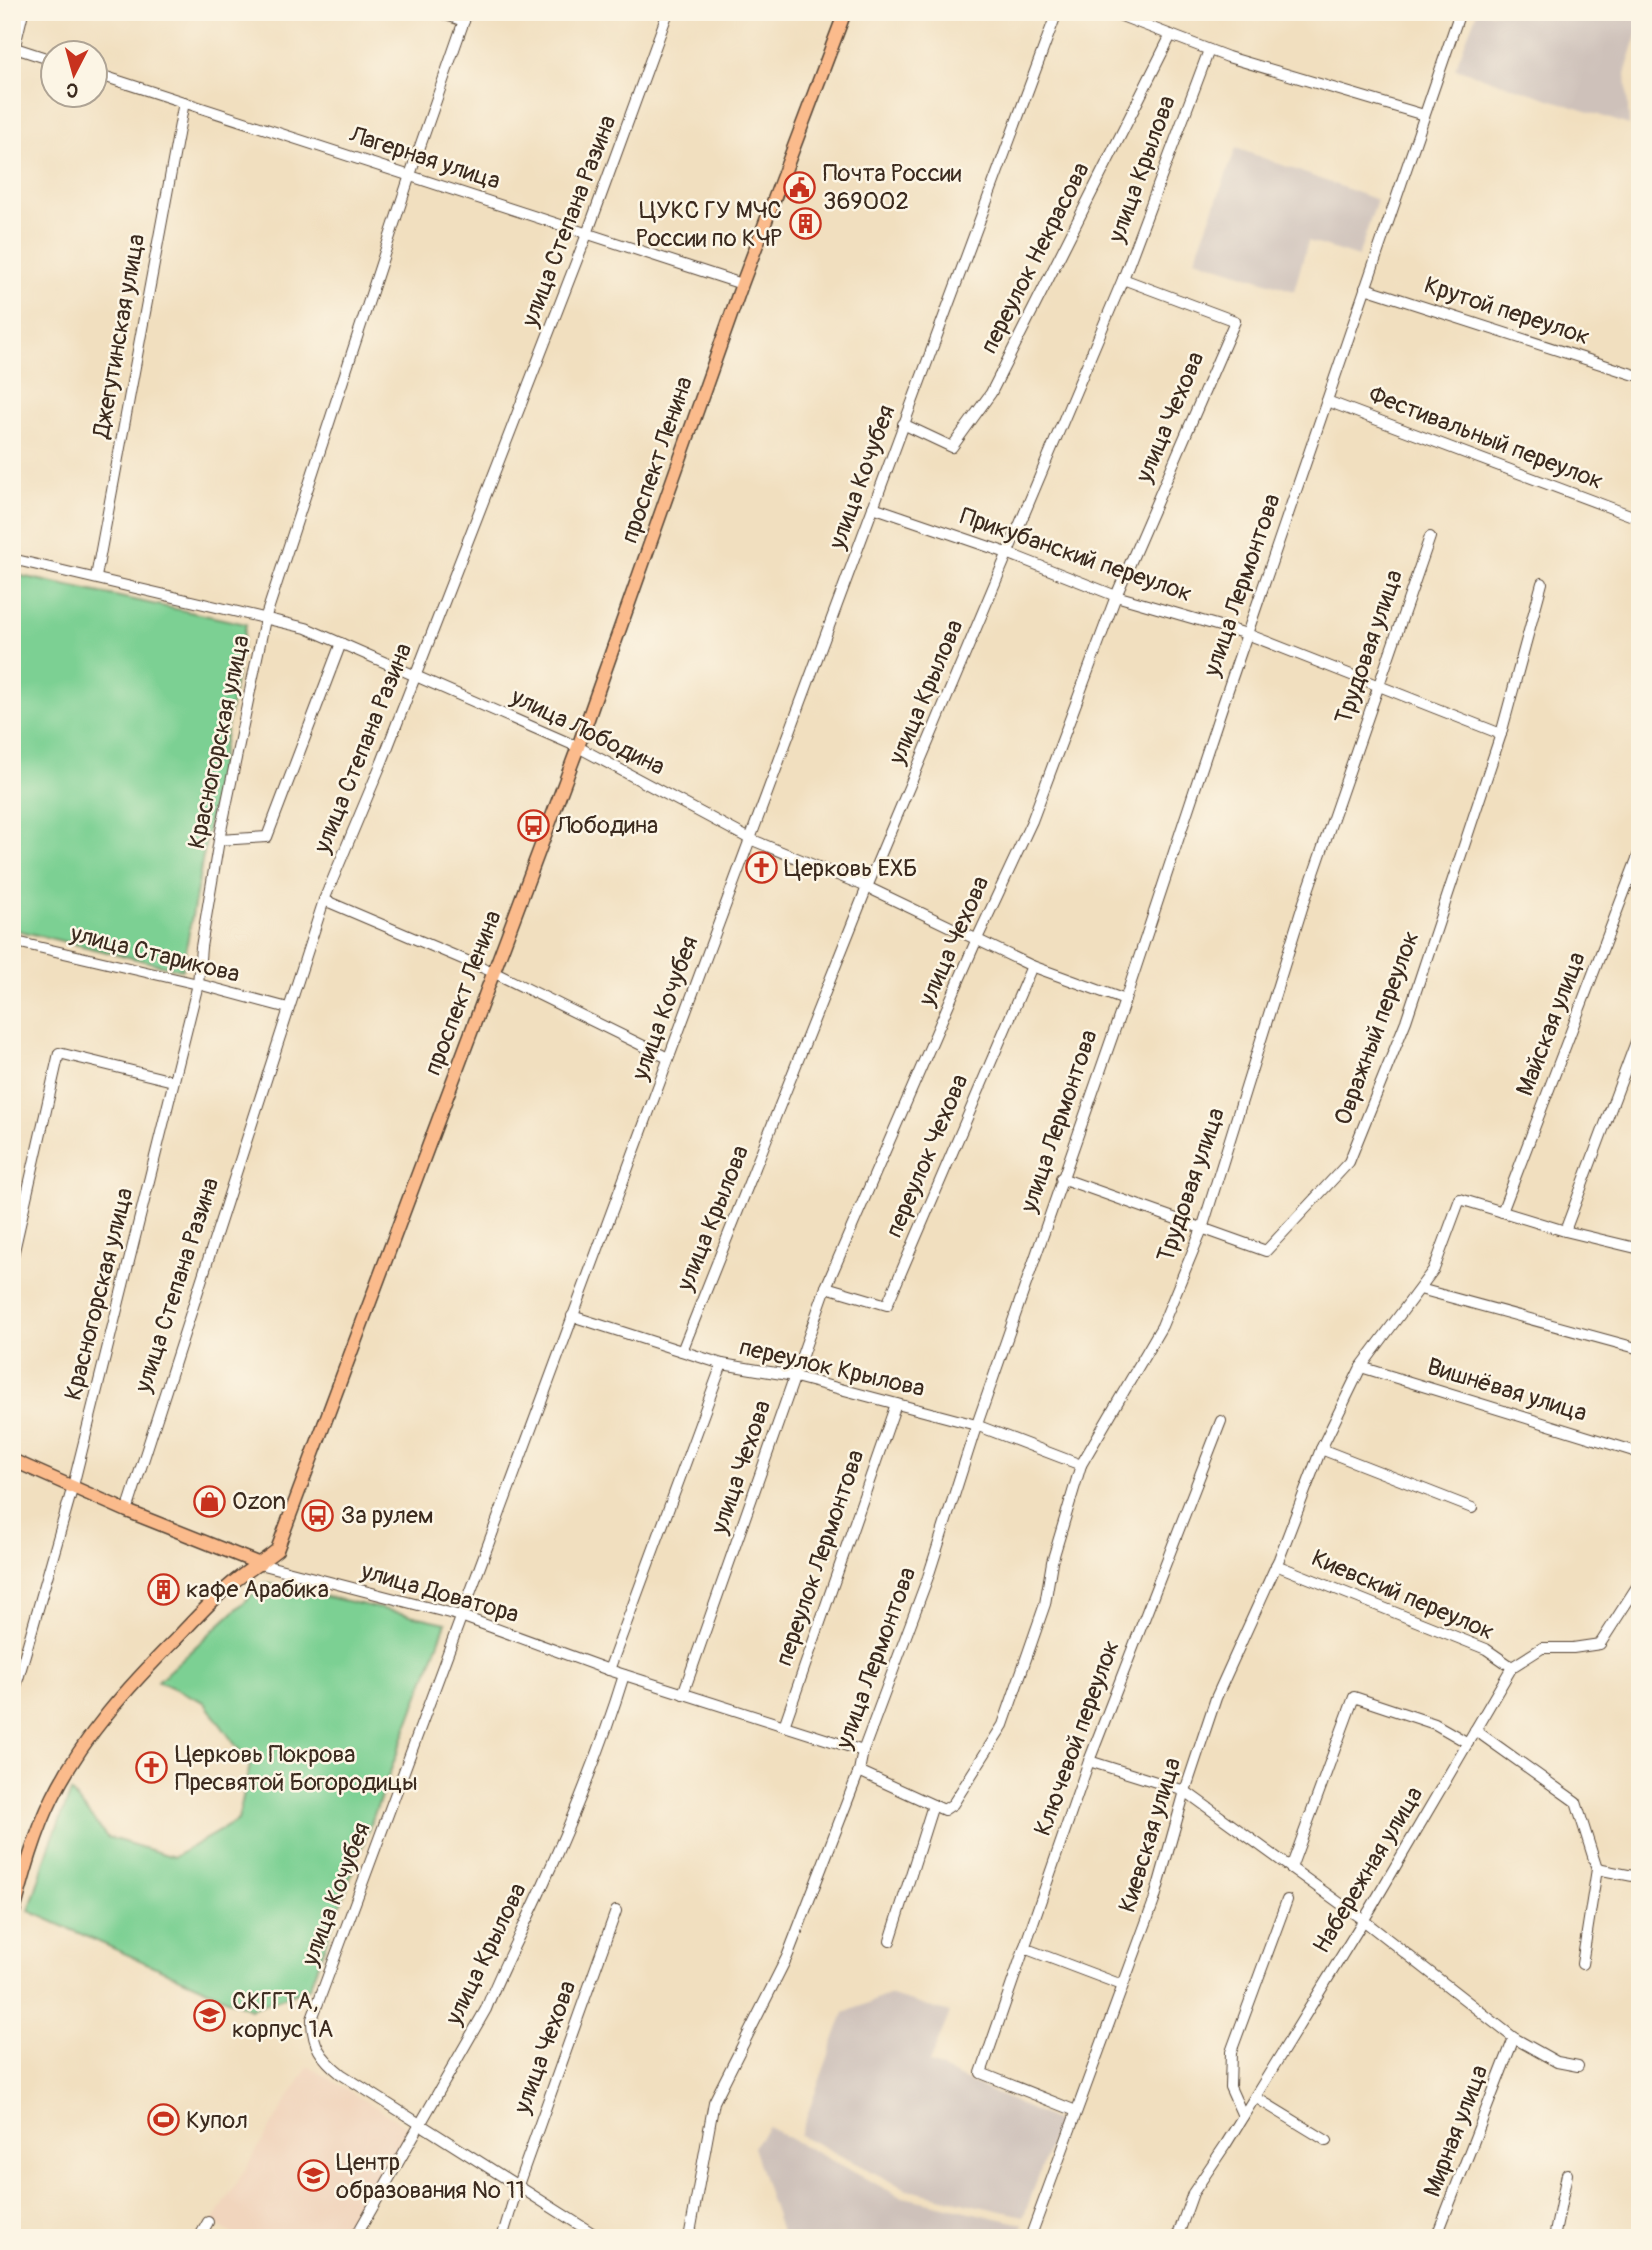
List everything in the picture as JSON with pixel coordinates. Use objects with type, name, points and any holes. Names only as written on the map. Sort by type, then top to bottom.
[{"type":"main road","name":"проспект Ленина","points":[[12,1919],[18,1873],[51,1799],[91,1734],[132,1684],[230,1585],[277,1550],[579,747],[742,284],[845,12]]},
{"type":"main road","name":"улица Доватора","points":[[12,1460],[127,1511],[260,1563]]},
{"type":"street","points":[[23,12],[13,51],[38,57]]},
{"type":"street","name":"Красногорская улица","points":[[73,1486],[198,984],[201,947],[219,839],[265,619],[410,175],[465,17],[438,12]]},
{"type":"street","name":"улица Степана Разина","points":[[127,1511],[324,900],[383,762],[587,234],[667,12]]},
{"type":"street","name":"улица Кочубея","points":[[420,2123],[341,2074],[325,2061],[316,2048],[312,2019],[1056,12]]},
{"type":"street","points":[[1111,12],[1209,50],[1424,116]]},
{"type":"street","name":"улица Лермонтова","points":[[689,2238],[714,2102],[787,1957],[859,1771],[863,1751],[928,1577],[976,1425],[1125,1000],[1460,12]]},
{"type":"street","name":"переулок Некрасова","points":[[904,424],[952,447],[991,393],[1171,35]]},
{"type":"street","name":"улица Крылова","points":[[682,1351],[867,887],[1123,279],[1209,50]]},
{"type":"street","name":"Лагерная улица","points":[[108,78],[742,284]]},
{"type":"street","name":"Джегутинская улица","points":[[96,577],[184,102]]},
{"type":"street","name":"улица Чехова","points":[[683,1694],[826,1287],[976,941],[1032,821],[1116,596],[1235,321],[1123,279]]},
{"type":"street","name":"Крутой переулок","points":[[1366,288],[1635,374]]},
{"type":"street","name":"Фестивальный переулок","points":[[1327,401],[1630,515]]},
{"type":"street","name":"Прикубанский переулок","points":[[873,507],[1007,553],[1116,596],[1247,634],[1501,734]]},
{"type":"street","name":"Трудовая улица","points":[[933,1805],[944,1810],[953,1804],[1003,1725],[1045,1604],[1052,1562],[1081,1465],[1162,1326],[1202,1228],[1303,905],[1430,537]]},
{"type":"street","name":"улица Лободина","points":[[12,559],[306,628],[579,747],[750,839],[867,887],[1032,966],[1125,1000]]},
{"type":"street","name":"Овражный переулок","points":[[1061,1178],[1266,1251],[1349,1162],[1406,1021],[1501,734],[1542,583]]},
{"type":"street","points":[[219,839],[267,836],[341,643]]},
{"type":"street","name":"Майская улица","points":[[1502,1213],[1640,851]]},
{"type":"street","points":[[324,900],[493,972],[668,1058]]},
{"type":"street","name":"улица Старикова","points":[[12,941],[288,1008]]},
{"type":"street","name":"переулок Чехова","points":[[826,1287],[887,1305],[1032,966]]},
{"type":"street","points":[[1565,1231],[1640,1031]]},
{"type":"street","points":[[12,1260],[59,1053],[173,1081]]},
{"type":"street","name":"Киевская улица","points":[[1030,2238],[1154,1900],[1185,1791],[1216,1698],[1276,1565],[1321,1449],[1362,1367],[1434,1269],[1460,1199],[1565,1231],[1640,1249]]},
{"type":"street","points":[[1420,1289],[1640,1349]]},
{"type":"street","name":"переулок Крылова","points":[[572,1316],[722,1364],[795,1377],[976,1425],[1081,1465]]},
{"type":"street","points":[[609,1670],[722,1364]]},
{"type":"street","name":"Вишнёвая улица","points":[[1362,1367],[1640,1453]]},
{"type":"street","name":"переулок Лермонтова","points":[[784,1726],[896,1404]]},
{"type":"street","name":"Ключевой переулок","points":[[1076,2111],[981,2073],[1089,1761],[1221,1420]]},
{"type":"street","points":[[1321,1449],[1472,1508]]},
{"type":"street","points":[[12,1700],[73,1486]]},
{"type":"street","name":"улица Доватора","points":[[260,1563],[461,1616],[609,1670],[863,1751]]},
{"type":"street","name":"Киевский переулок","points":[[1276,1565],[1486,1649],[1512,1667]]},
{"type":"street","name":"Набережная улица","points":[[1177,2238],[1194,2193],[1363,1920],[1512,1667],[1542,1648],[1601,1644],[1640,1582]]},
{"type":"street","name":"улица Крылова","points":[[355,2238],[486,2009],[501,1970],[542,1888],[600,1748],[624,1675]]},
{"type":"street","points":[[1291,1868],[1354,1697],[1434,1724],[1468,1742]]},
{"type":"street","points":[[1475,1730],[1576,1802],[1597,1869],[1582,1964]]},
{"type":"street","points":[[1089,1761],[1185,1791],[1363,1920],[1514,2038],[1557,2062],[1578,2066]]},
{"type":"street","points":[[859,1771],[933,1805],[890,1941]]},
{"type":"street","points":[[1597,1869],[1639,1877],[1640,1873]]},
{"type":"street","points":[[1243,2116],[1230,2087],[1231,2052],[1287,1900]]},
{"type":"street","name":"улица Чехова","points":[[502,2238],[518,2185],[616,1911]]},
{"type":"street","points":[[1024,1948],[1122,1985]]},
{"type":"street","name":"Мирная улица","points":[[1437,2238],[1514,2038]]},
{"type":"street","points":[[1255,2097],[1327,2141]]},
{"type":"street","points":[[420,2123],[600,2238]]},
{"type":"street","points":[[1554,2238],[1567,2174]]},
{"type":"street","points":[[199,2238],[208,2222]]},
{"type":"shaded area","points":[[1477,12],[1640,12],[1640,24],[1626,71],[1629,125],[1455,68]]},
{"type":"shaded area","points":[[1236,148],[1377,200],[1358,257],[1308,241],[1294,291],[1195,259]]},
{"type":"shaded area","points":[[888,1995],[950,2013],[929,2063],[1058,2122],[1024,2216],[908,2190],[800,2135],[844,2013]]},
{"type":"shaded area","name":"Центр образования № 11","points":[[308,2066],[413,2130],[348,2238],[238,2238],[213,2222]]},
{"type":"shaded area","points":[[768,2127],[899,2196],[1023,2224],[1019,2238],[783,2238],[753,2147]]},
{"type":"green space","points":[[12,574],[246,624],[182,970],[12,929]]},
{"type":"green space","points":[[265,1583],[446,1623],[309,1988],[250,2009],[29,1911],[50,1845],[71,1792],[107,1837],[174,1857],[238,1820],[250,1765],[204,1702],[158,1681]]},
{"type":"place","name":"Почта России 369002","points":[[800,187]]},
{"type":"place","name":"ЦУКС ГУ МЧС России по КЧР","points":[[805,224]]},
{"type":"place","name":"Лободина","points":[[533,825]]},
{"type":"place","name":"Церковь ЕХБ","points":[[761,868]]},
{"type":"place","name":"Ozon","points":[[209,1501]]},
{"type":"place","name":"За рулем","points":[[318,1515]]},
{"type":"place","name":"кафе Арабика","points":[[163,1589]]},
{"type":"place","name":"Церковь Покрова Пресвятой Богородицы","points":[[152,1768]]},
{"type":"place","name":"СКГГТА, корпус 1А","points":[[209,2015]]},
{"type":"place","name":"Купол","points":[[163,2120]]},
{"type":"place","name":"Центр образования № 11","points":[[313,2176]]}]
